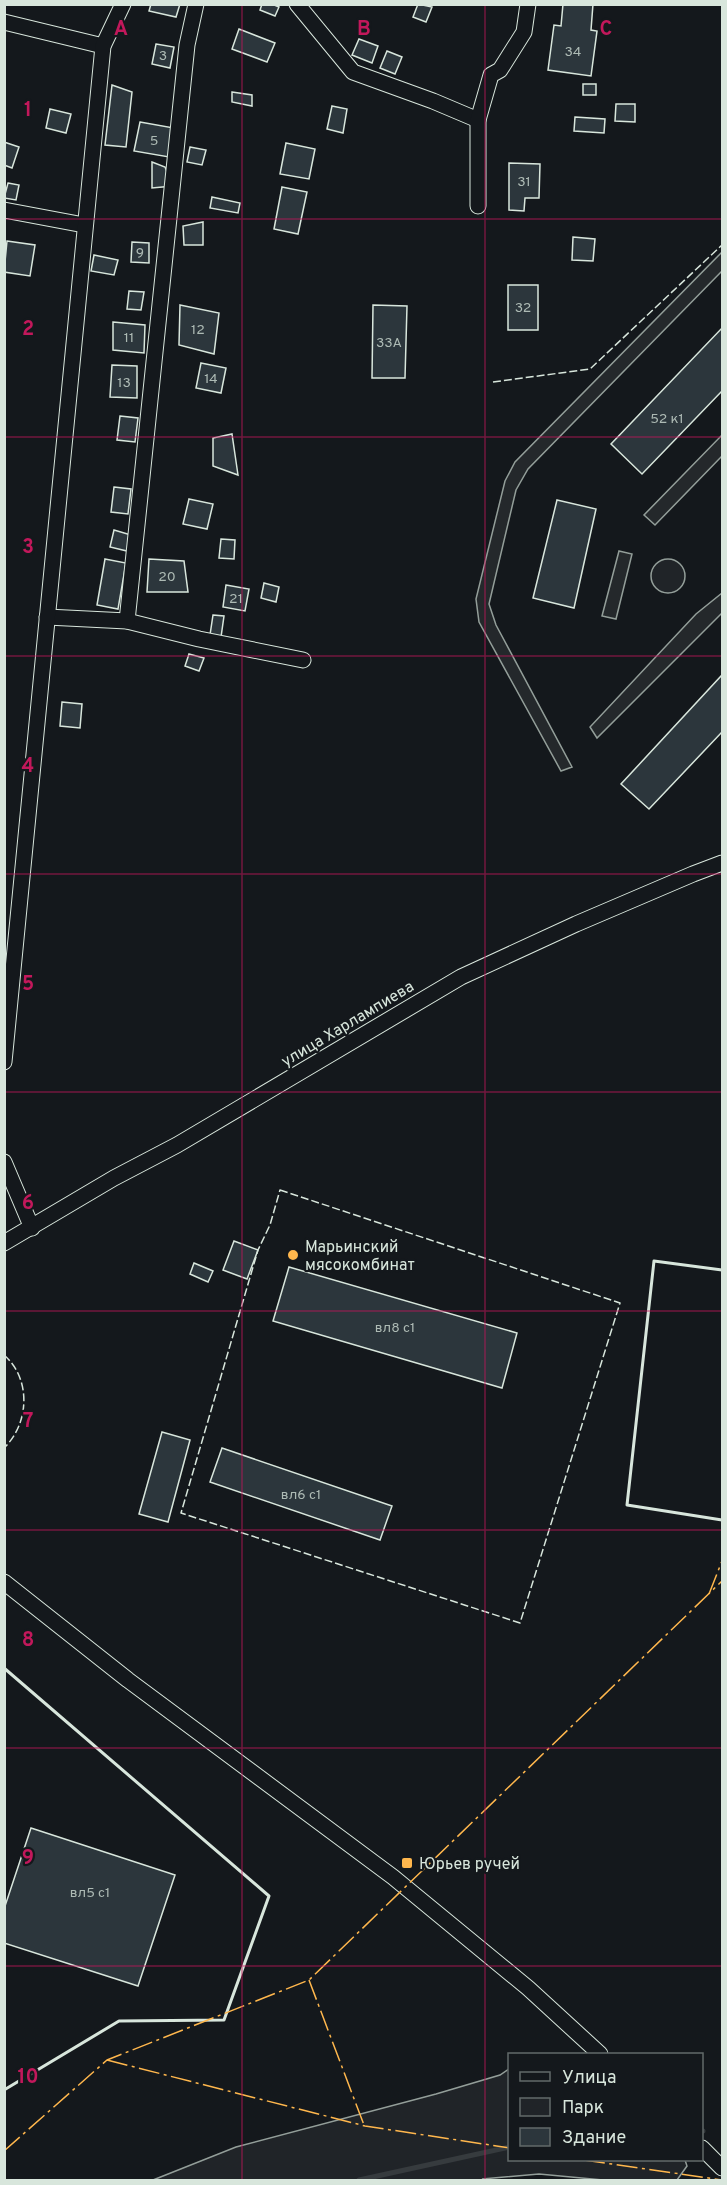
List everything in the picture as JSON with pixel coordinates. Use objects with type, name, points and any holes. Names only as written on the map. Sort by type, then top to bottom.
[{"type":"street","points":[[4,1062],[103,46],[123,4]]},
{"type":"street","points":[[127,621],[187,45],[196,4]]},
{"type":"street","points":[[297,4],[353,72],[434,101],[478,120]]},
{"type":"street","points":[[478,206],[478,120],[491,75],[500,70],[524,32],[528,4]]},
{"type":"street","points":[[4,22],[103,46]]},
{"type":"street","points":[[4,210],[84,225]]},
{"type":"street","points":[[47,617],[127,621],[199,639],[303,660]]},
{"type":"street","name":"улица Харлампиева","points":[[4,1243],[460,977],[586,919],[723,863]]},
{"type":"street","points":[[4,1162],[32,1228]]},
{"type":"street","points":[[4,1582],[128,1680],[393,1877],[528,1988],[598,2053]]},
{"type":"street","points":[[703,2149],[723,2168]]},
{"type":"green space","points":[[668,559],[680,564],[685,576],[680,588],[668,593],[656,588],[651,576],[656,564]]},
{"type":"green space","points":[[508,2070],[508,2161],[685,2161],[687,2166],[677,2180],[603,2180],[539,2174],[482,2179],[485,2180],[153,2180],[236,2147],[500,2075]]},
{"type":"shaded area","points":[[722,252],[722,271],[528,469],[516,490],[489,604],[496,625],[572,767],[561,771],[479,622],[476,599],[505,481],[515,462]]},
{"type":"shaded area","points":[[722,435],[722,456],[655,525],[644,515]]},
{"type":"shaded area","points":[[619,551],[632,554],[616,619],[602,616]]},
{"type":"shaded area","points":[[722,593],[722,613],[597,738],[590,727],[696,614]]},
{"type":"building","points":[[151,4],[180,4],[176,17],[149,11]]},
{"type":"building","points":[[262,4],[279,7],[275,16],[260,10]]},
{"type":"building","points":[[418,4],[432,7],[426,22],[413,17]]},
{"type":"building","points":[[563,4],[593,4],[591,30],[597,31],[591,76],[548,70],[554,25],[561,26]]},
{"type":"building","points":[[239,29],[275,43],[267,62],[232,49]]},
{"type":"building","points":[[359,39],[378,46],[372,63],[352,55]]},
{"type":"building","points":[[156,44],[174,47],[170,68],[152,64]]},
{"type":"building","points":[[387,51],[402,57],[395,74],[380,68]]},
{"type":"building","points":[[583,84],[596,84],[596,95],[583,95]]},
{"type":"building","points":[[112,85],[132,92],[126,147],[105,145]]},
{"type":"building","points":[[232,92],[252,95],[252,106],[232,102]]},
{"type":"building","points":[[616,104],[635,104],[635,122],[615,121]]},
{"type":"building","points":[[332,106],[347,109],[343,133],[327,129]]},
{"type":"building","points":[[50,109],[71,114],[66,133],[46,128]]},
{"type":"building","points":[[575,117],[605,119],[604,133],[574,131]]},
{"type":"building","points":[[140,122],[174,128],[169,157],[134,151]]},
{"type":"building","points":[[4,142],[19,147],[12,168],[4,165]]},
{"type":"building","points":[[286,143],[315,149],[309,179],[280,174]]},
{"type":"building","points":[[190,147],[206,150],[202,165],[187,162]]},
{"type":"building","points":[[152,162],[165,167],[173,186],[152,188]]},
{"type":"building","points":[[509,163],[540,164],[539,198],[525,198],[524,211],[509,210]]},
{"type":"building","points":[[8,183],[19,185],[16,200],[4,198]]},
{"type":"building","points":[[282,187],[307,192],[298,234],[274,229]]},
{"type":"building","points":[[212,197],[240,203],[238,213],[210,208]]},
{"type":"building","points":[[203,222],[203,245],[184,245],[183,226]]},
{"type":"building","points":[[573,237],[595,239],[593,261],[572,260]]},
{"type":"building","points":[[7,241],[35,245],[30,276],[4,272]]},
{"type":"building","points":[[132,242],[149,243],[149,263],[131,262]]},
{"type":"building","points":[[94,255],[118,260],[114,275],[91,271]]},
{"type":"building","points":[[508,285],[538,285],[538,330],[508,330]]},
{"type":"building","points":[[129,291],[144,292],[141,310],[127,309]]},
{"type":"building","points":[[180,305],[219,313],[214,354],[179,345]]},
{"type":"building","points":[[373,305],[407,306],[405,378],[372,378]]},
{"type":"building","points":[[113,322],[145,325],[144,353],[113,350]]},
{"type":"building","points":[[722,328],[722,391],[642,474],[611,444]]},
{"type":"building","points":[[201,363],[226,368],[221,393],[196,388]]},
{"type":"building","points":[[112,365],[137,366],[137,398],[110,397]]},
{"type":"building","points":[[120,416],[138,418],[135,442],[117,440]]},
{"type":"building","points":[[232,434],[238,475],[213,466],[213,438]]},
{"type":"building","points":[[114,487],[131,489],[128,514],[111,512]]},
{"type":"building","points":[[189,499],[213,504],[207,529],[183,524]]},
{"type":"building","points":[[557,500],[596,509],[574,608],[533,598]]},
{"type":"building","points":[[114,530],[131,535],[127,551],[110,547]]},
{"type":"building","points":[[221,539],[235,540],[234,559],[219,558]]},
{"type":"building","points":[[105,559],[126,563],[118,609],[97,605]]},
{"type":"building","points":[[149,559],[184,561],[188,592],[147,592]]},
{"type":"building","points":[[264,583],[279,587],[276,602],[261,598]]},
{"type":"building","points":[[226,585],[249,589],[245,611],[223,607]]},
{"type":"building","points":[[213,615],[224,616],[221,637],[210,635]]},
{"type":"building","points":[[189,654],[204,658],[199,671],[185,666]]},
{"type":"building","points":[[722,675],[722,732],[649,809],[621,784]]},
{"type":"building","points":[[62,702],[82,704],[80,728],[60,726]]},
{"type":"building","points":[[234,1241],[258,1250],[247,1279],[223,1270]]},
{"type":"building","points":[[194,1263],[213,1271],[208,1282],[190,1274]]},
{"type":"building","points":[[289,1267],[517,1333],[502,1388],[273,1321]]},
{"type":"building","points":[[162,1432],[190,1440],[168,1522],[139,1514]]},
{"type":"building","points":[[222,1448],[392,1506],[380,1540],[210,1482]]},
{"type":"building","points":[[31,1828],[175,1875],[138,1986],[4,1943],[4,1909]]},
{"type":"waterway","points":[[359,2180],[508,2147]]},
{"type":"fence","points":[[493,382],[590,369],[722,245]]},
{"type":"fence","points":[[280,1190],[620,1303],[520,1623],[181,1513],[258,1250],[270,1225],[280,1190]]},
{"type":"fence","points":[[4,1355],[19,1376],[24,1401],[19,1426],[13,1438],[4,1448]]},
{"type":"wall","points":[[722,1270],[654,1261],[627,1505],[722,1520]]},
{"type":"wall","points":[[4,1668],[269,1896],[224,2020],[119,2021],[4,2090]]},
{"type":"power","points":[[709,1594],[722,1561]]},
{"type":"power","points":[[4,2151],[107,2060],[309,1980],[722,1581]]},
{"type":"power","points":[[309,1980],[364,2125]]},
{"type":"power","points":[[107,2060],[365,2126],[508,2148]]},
{"type":"power","points":[[591,2161],[722,2180]]},
{"type":"place","name":"Марьинский мясокомбинат","points":[[293,1255]]},
{"type":"place","name":"Юрьев ручей","points":[[407,1863]]}]
